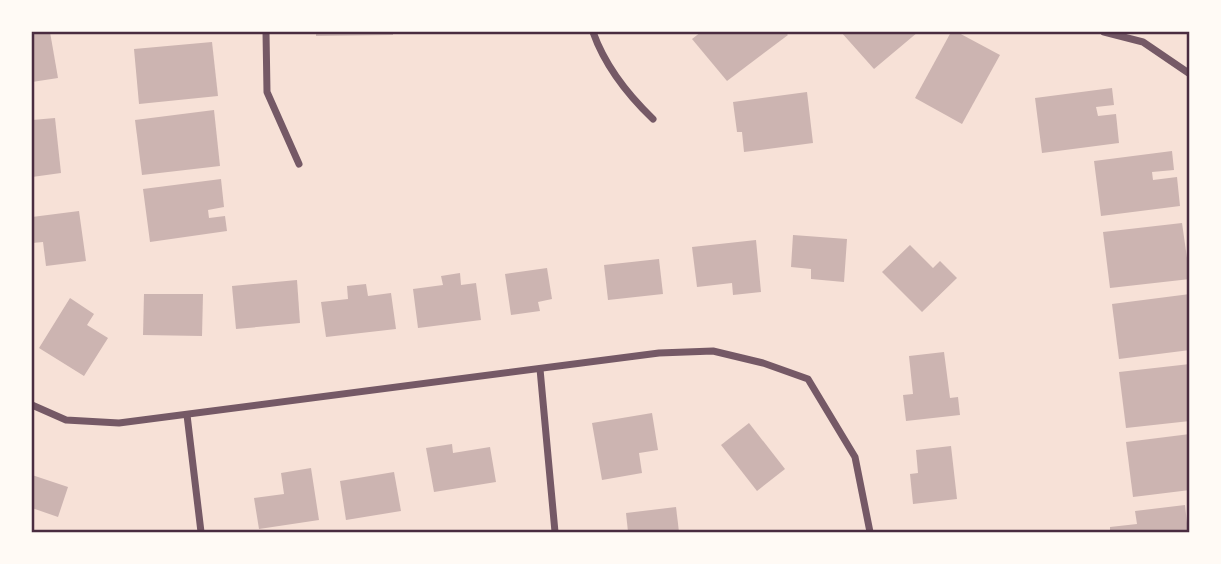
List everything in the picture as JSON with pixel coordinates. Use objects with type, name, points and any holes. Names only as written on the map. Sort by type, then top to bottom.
[{"type":"street","points":[[265,32],[267,92],[299,164]]},
{"type":"street","points":[[593,32],[600,51],[629,96],[653,119]]},
{"type":"street","points":[[1104,32],[1143,42],[1189,74]]},
{"type":"street","points":[[32,405],[66,420],[119,424],[659,353],[713,351],[763,363],[808,379],[855,457],[870,533]]},
{"type":"street","points":[[540,369],[555,533]]},
{"type":"street","points":[[187,415],[201,533]]},
{"type":"building","points":[[32,32],[50,32],[58,78],[32,82]]},
{"type":"building","points":[[316,32],[393,32],[393,35],[316,36]]},
{"type":"building","points":[[701,32],[785,32],[788,35],[727,81],[692,39]]},
{"type":"building","points":[[841,32],[918,32],[874,69]]},
{"type":"building","points":[[951,32],[957,32],[1000,55],[962,124],[915,98]]},
{"type":"building","points":[[212,42],[218,96],[139,104],[134,49]]},
{"type":"building","points":[[1112,88],[1114,105],[1096,107],[1098,116],[1116,114],[1119,143],[1042,153],[1035,98]]},
{"type":"building","points":[[807,92],[813,143],[744,152],[742,132],[737,132],[733,102]]},
{"type":"building","points":[[214,110],[220,166],[142,175],[135,120]]},
{"type":"building","points":[[55,118],[61,173],[32,177],[32,120]]},
{"type":"building","points":[[1172,151],[1174,170],[1152,172],[1153,180],[1177,177],[1180,206],[1101,216],[1094,161]]},
{"type":"building","points":[[221,179],[224,207],[208,210],[209,218],[225,216],[227,231],[150,242],[143,189]]},
{"type":"building","points":[[79,211],[86,261],[46,266],[43,242],[32,243],[32,217]]},
{"type":"building","points":[[1182,223],[1190,279],[1110,288],[1103,232]]},
{"type":"building","points":[[793,235],[847,239],[844,282],[811,279],[811,269],[791,267]]},
{"type":"building","points":[[756,240],[761,292],[733,295],[732,283],[697,287],[692,247]]},
{"type":"building","points":[[910,245],[933,268],[940,261],[957,278],[922,312],[882,272]]},
{"type":"building","points":[[659,259],[663,294],[608,300],[604,265]]},
{"type":"building","points":[[547,268],[552,299],[538,302],[540,311],[511,315],[505,274]]},
{"type":"building","points":[[460,273],[461,285],[476,283],[481,320],[418,328],[413,289],[443,285],[441,276]]},
{"type":"building","points":[[297,280],[300,323],[236,329],[232,286]]},
{"type":"building","points":[[366,284],[368,296],[391,293],[396,329],[326,337],[321,302],[348,299],[347,286]]},
{"type":"building","points":[[144,294],[203,294],[202,336],[143,335]]},
{"type":"building","points":[[1190,294],[1190,350],[1119,359],[1112,304]]},
{"type":"building","points":[[70,298],[94,314],[87,325],[108,338],[84,376],[39,348]]},
{"type":"building","points":[[944,352],[950,398],[958,397],[960,415],[906,421],[903,395],[913,394],[909,356]]},
{"type":"building","points":[[1190,364],[1190,421],[1126,428],[1119,372]]},
{"type":"building","points":[[652,413],[658,450],[639,453],[642,473],[602,480],[592,423]]},
{"type":"building","points":[[749,423],[785,469],[757,491],[721,445]]},
{"type":"building","points":[[1190,434],[1190,490],[1133,497],[1126,442]]},
{"type":"building","points":[[452,444],[453,453],[490,447],[496,482],[434,492],[426,448]]},
{"type":"building","points":[[951,446],[957,499],[913,504],[910,474],[918,473],[916,450]]},
{"type":"building","points":[[311,468],[319,520],[259,529],[254,498],[284,494],[281,473]]},
{"type":"building","points":[[394,472],[401,511],[346,520],[340,481]]},
{"type":"building","points":[[32,475],[68,487],[58,517],[32,508]]},
{"type":"building","points":[[1185,505],[1188,532],[1110,532],[1110,527],[1137,524],[1135,511]]},
{"type":"building","points":[[676,507],[679,532],[628,532],[626,513]]}]
